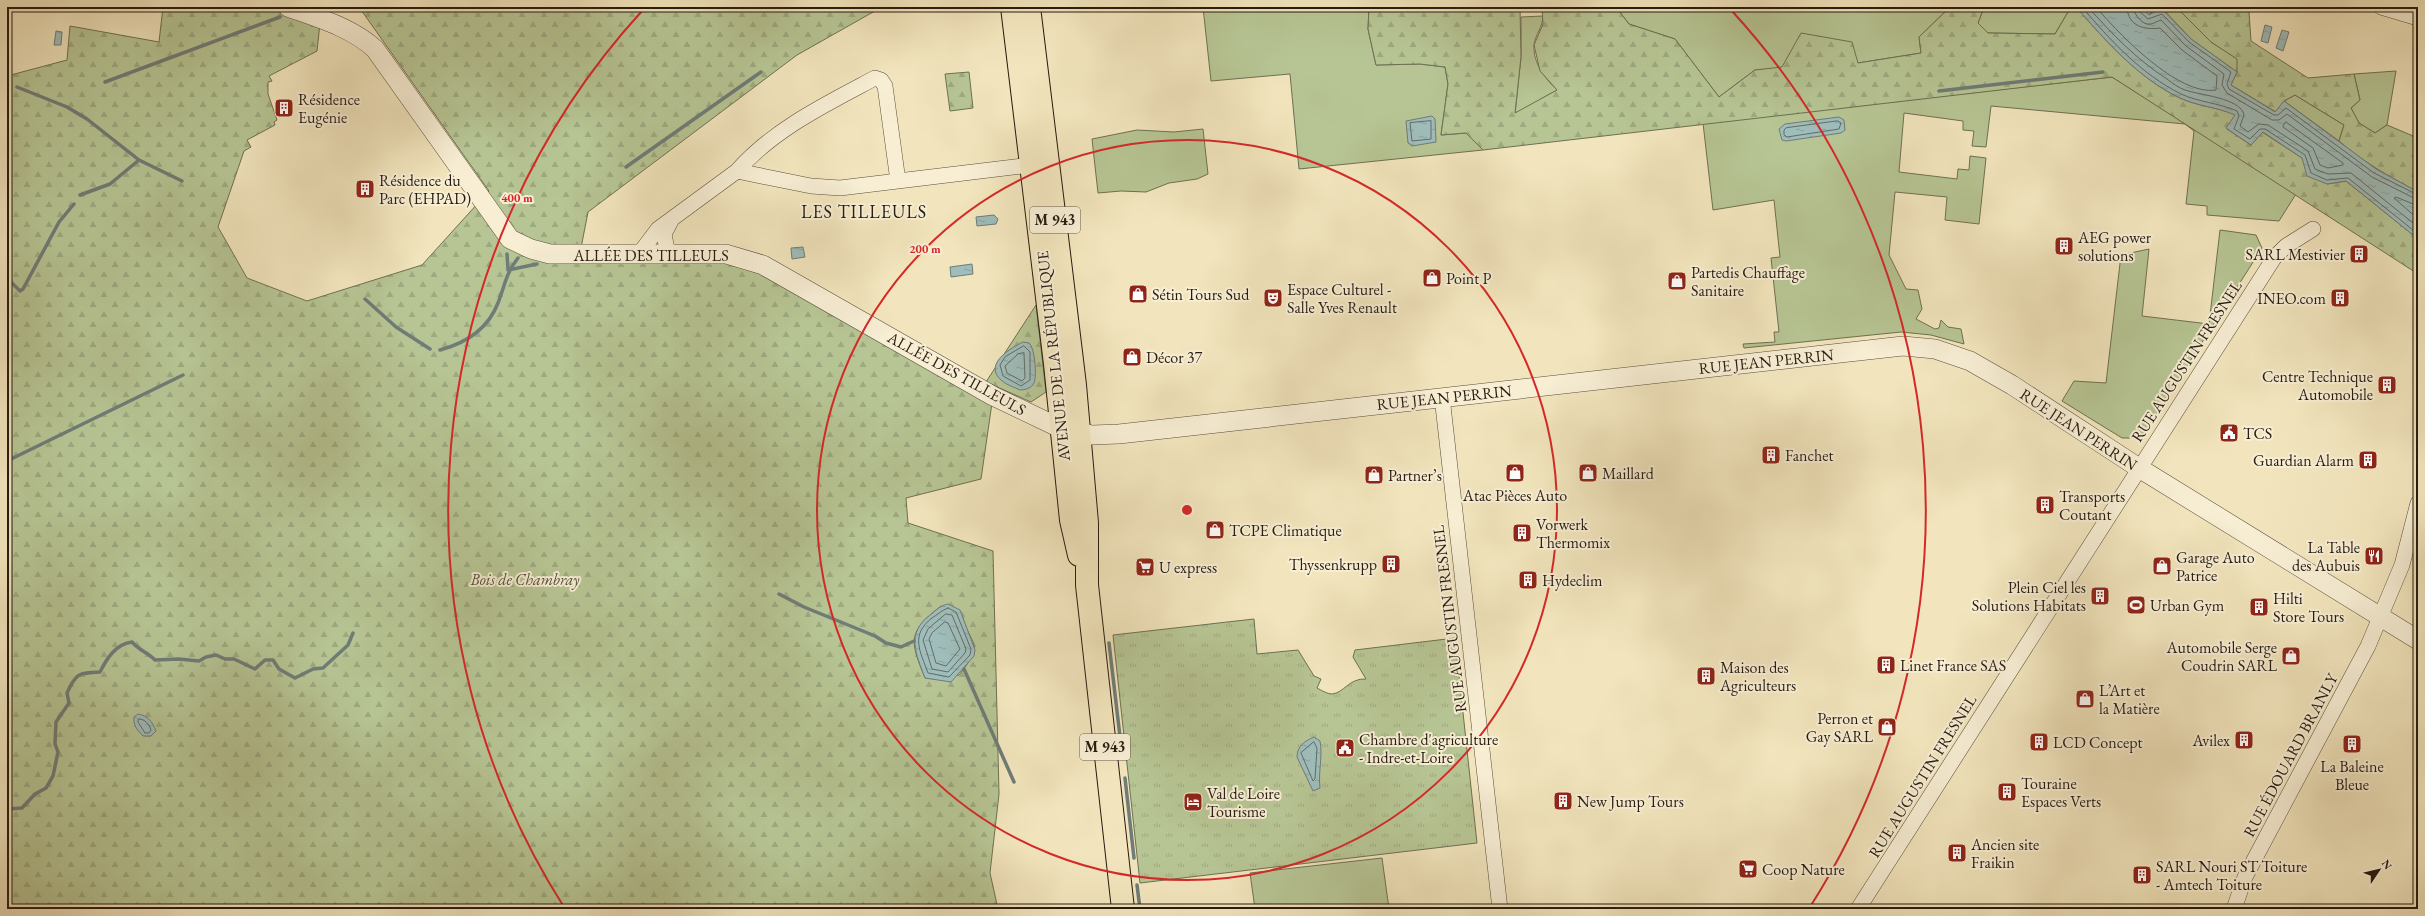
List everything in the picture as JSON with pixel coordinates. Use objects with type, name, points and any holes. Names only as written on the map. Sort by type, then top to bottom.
[{"type":"main road","name":"AVENUE DE LA RÉPUBLIQUE","points":[[1012,7],[1032,165],[1071,432]]},
{"type":"main road","name":"AVENUE DE LA RÉPUBLIQUE","points":[[1029,7],[1071,432],[1072,530],[1087,585],[1123,909]]},
{"type":"street","name":"ALLÉE DES TILLEULS","points":[[288,7],[350,32],[364,39],[374,49],[510,239],[531,249],[550,254],[726,254],[763,265],[993,396],[1071,432]]},
{"type":"street","points":[[2381,7],[2418,18]]},
{"type":"street","points":[[639,254],[658,229],[737,171],[768,141],[814,111],[875,78],[881,80],[885,86],[898,181]]},
{"type":"street","points":[[737,171],[828,188],[1032,165]]},
{"type":"street","points":[[668,255],[664,234],[673,217]]},
{"type":"street","name":"RUE AUGUSTIN FRESNEL","points":[[1858,909],[2274,258],[2286,246],[2313,229]]},
{"type":"street","name":"RUE JEAN PERRIN","points":[[1071,432],[1105,435],[1903,346],[1935,349],[1970,361],[2012,385],[2139,468],[2379,618],[2418,640]]},
{"type":"street","name":"RUE AUGUSTIN FRESNEL","points":[[1442,397],[1500,909]]},
{"type":"street","name":"RUE ÉDOUARD BRANLY","points":[[2234,909],[2245,877],[2361,659],[2402,565],[2418,504]]},
{"type":"green space","name":"Bois de Chambray","points":[[163,7],[333,7],[321,14],[317,51],[269,76],[272,81],[268,82],[268,94],[277,120],[274,122],[275,125],[247,140],[251,147],[244,151],[218,227],[247,278],[307,301],[422,265],[489,191],[359,7],[882,7],[797,55],[588,212],[581,248],[726,254],[993,396],[981,479],[906,498],[908,523],[993,551],[999,794],[990,873],[998,909],[7,909],[7,129],[9,110],[7,76],[67,60],[70,26],[159,42]],"holes":[[[941,606],[962,615],[974,645],[972,656],[959,675],[935,679],[925,678],[914,645],[917,630],[922,623]]]},
{"type":"green space","points":[[1203,7],[1369,7],[1368,29],[1376,65],[1420,64],[1445,67],[1448,84],[1441,135],[1466,133],[1483,150],[1299,169],[1290,74],[1211,81]]},
{"type":"green space","points":[[1369,7],[1520,7],[1521,57],[1515,113],[1557,90],[1540,71],[1534,45],[1543,24],[1542,7],[1616,7],[1629,24],[1675,39],[1719,97],[1755,70],[1782,67],[1801,33],[1852,42],[1858,63],[1921,53],[1919,37],[1947,10],[1943,7],[1984,7],[1978,23],[1988,33],[2055,34],[2071,7],[2076,7],[2124,58],[2150,80],[2165,90],[2187,101],[2236,115],[2227,129],[2251,145],[2262,132],[2302,158],[2327,184],[2346,181],[2418,239],[2418,274],[2112,77],[1483,150],[1466,133],[1441,135],[1448,84],[1445,67],[1420,64],[1376,65],[1368,29]]},
{"type":"green space","points":[[1616,7],[1943,7],[1947,10],[1919,37],[1921,53],[1858,63],[1755,70],[1719,97],[1675,39],[1629,24]]},
{"type":"green space","points":[[1984,7],[2071,7],[2055,34],[1988,33],[1978,23]]},
{"type":"green space","points":[[2141,7],[2156,7],[2149,15]]},
{"type":"green space","points":[[2156,7],[2176,7],[2211,42],[2238,59],[2237,72],[2191,39],[2162,8],[2149,15]]},
{"type":"green space","points":[[2176,7],[2243,7],[2249,12],[2251,41],[2308,78],[2354,74],[2360,100],[2351,108],[2359,123],[2375,133],[2387,125],[2418,138],[2418,192],[2377,169],[2348,149],[2339,141],[2344,125],[2295,95],[2284,101],[2276,112],[2231,85],[2237,72],[2237,59],[2211,42]]},
{"type":"green space","points":[[1543,16],[1542,24],[1534,45],[1535,58],[1548,81],[1557,90],[1515,114],[1521,57],[1521,17]]},
{"type":"green space","points":[[2396,71],[2387,125],[2375,133],[2359,123],[2351,108],[2360,100],[2354,74]]},
{"type":"green space","points":[[969,72],[973,108],[950,111],[945,74]]},
{"type":"green space","points":[[2112,77],[2296,194],[2279,221],[2207,215],[2207,206],[2186,204],[2194,131],[2185,124],[1991,106],[1986,147],[1972,146],[1974,131],[1963,130],[1963,121],[1904,113],[1899,172],[1957,179],[1958,169],[1969,170],[1970,156],[1986,158],[1979,224],[1945,220],[1947,197],[1895,192],[1889,255],[1906,289],[1918,290],[1922,309],[1916,319],[1935,329],[1939,328],[1941,320],[1948,327],[1961,329],[1964,344],[1931,335],[1901,332],[1744,348],[1743,344],[1775,342],[1774,332],[1779,332],[1771,258],[1780,257],[1774,200],[1713,210],[1703,123]]},
{"type":"green space","points":[[2295,95],[2344,125],[2339,141],[2284,101]]},
{"type":"green space","points":[[1203,129],[1208,174],[1197,179],[1169,183],[1146,192],[1121,191],[1098,193],[1092,139],[1137,130],[1174,132]]},
{"type":"green space","points":[[2220,230],[2256,235],[2262,248],[2145,432],[2134,438],[2122,438],[2062,401],[2074,381],[2106,383],[2121,255],[2149,249],[2142,316],[2209,324]]},
{"type":"green space","points":[[1036,305],[1046,392],[1031,402],[986,382]]},
{"type":"green space","points":[[1254,619],[1257,654],[1298,650],[1314,676],[1321,679],[1317,688],[1330,694],[1340,691],[1355,681],[1366,679],[1353,657],[1355,650],[1455,638],[1477,843],[1140,883],[1113,635]]},
{"type":"green space","points":[[1382,858],[1389,909],[1255,909],[1250,873]]},
{"type":"water","points":[[2076,7],[2141,7],[2149,15],[2161,8],[2191,39],[2237,72],[2231,85],[2275,112],[2284,101],[2376,169],[2418,192],[2418,239],[2346,181],[2327,184],[2307,176],[2302,158],[2263,132],[2251,145],[2226,128],[2235,115],[2187,101],[2165,90],[2150,80],[2124,58]]},
{"type":"water","points":[[2265,25],[2272,27],[2268,43],[2261,41]]},
{"type":"water","points":[[2282,30],[2289,32],[2283,51],[2276,48]]},
{"type":"water","points":[[56,31],[62,32],[61,45],[54,45]]},
{"type":"water","points":[[1432,116],[1435,119],[1436,142],[1412,146],[1408,143],[1406,121]]},
{"type":"water","points":[[1839,117],[1844,120],[1845,130],[1841,133],[1786,141],[1782,140],[1779,129],[1785,124]]},
{"type":"water","points":[[994,215],[998,219],[996,224],[977,226],[976,217]]},
{"type":"water","points":[[803,247],[805,257],[792,259],[791,248]]},
{"type":"water","points":[[972,264],[973,274],[951,277],[950,267]]},
{"type":"water","points":[[1023,342],[1029,343],[1033,350],[1035,379],[1032,386],[1020,390],[1001,380],[996,374],[995,368],[1001,357],[1006,352]]},
{"type":"water","points":[[948,604],[960,610],[975,650],[974,656],[951,682],[925,678],[916,652],[915,644],[915,637],[923,622],[938,608]]},
{"type":"water","points":[[138,714],[147,718],[153,724],[156,731],[151,736],[143,736],[136,727],[134,717]]},
{"type":"water","points":[[1314,737],[1320,741],[1321,752],[1320,788],[1313,791],[1297,757],[1297,753],[1302,744]]},
{"type":"waterway","points":[[105,82],[280,17]]},
{"type":"waterway","points":[[626,167],[761,72]]},
{"type":"waterway","points":[[1939,91],[2103,72]]},
{"type":"waterway","points":[[17,87],[67,107],[87,119],[139,160],[182,181]]},
{"type":"waterway","points":[[80,195],[110,184],[139,160]]},
{"type":"waterway","points":[[7,278],[20,291],[23,289],[59,222],[74,204]]},
{"type":"waterway","points":[[507,254],[508,270],[537,264]]},
{"type":"waterway","points":[[440,350],[467,339],[475,334],[488,320],[498,303],[508,274],[518,258]]},
{"type":"waterway","points":[[365,299],[396,327],[430,349]]},
{"type":"waterway","points":[[7,461],[183,375]]},
{"type":"waterway","points":[[779,594],[804,607],[875,636],[886,643],[901,647],[914,641]]},
{"type":"waterway","points":[[7,809],[22,808],[35,794],[46,788],[53,776],[58,752],[55,744],[56,722],[69,703],[67,693],[73,681],[79,675],[100,672],[113,652],[126,643],[132,642],[155,660],[179,659],[199,661],[206,657],[216,655],[225,659],[234,659],[255,669],[265,660],[273,660],[279,669],[295,678],[313,669],[323,668],[348,645],[353,633]]},
{"type":"waterway","points":[[1109,643],[1121,745]]},
{"type":"waterway","points":[[964,669],[1014,782]]},
{"type":"waterway","points":[[1125,778],[1134,858]]},
{"type":"waterway","points":[[1137,885],[1140,909]]},
{"type":"place","name":"Résidence Eugénie","points":[[284,108]]},
{"type":"place","name":"Résidence du Parc (EHPAD)","points":[[365,189]]},
{"type":"place","name":"AEG power solutions","points":[[2064,246]]},
{"type":"place","name":"SARL Mestivier","points":[[2359,254]]},
{"type":"place","name":"Point P","points":[[1432,278]]},
{"type":"place","name":"Partedis Chauffage Sanitaire","points":[[1677,281]]},
{"type":"place","name":"Sétin Tours Sud","points":[[1138,294]]},
{"type":"place","name":"Espace Culturel - Salle Yves Renault","points":[[1273,298]]},
{"type":"place","name":"INEO.com","points":[[2340,298]]},
{"type":"place","name":"Décor 37","points":[[1132,357]]},
{"type":"place","name":"Centre Technique Automobile","points":[[2387,385]]},
{"type":"place","name":"TCS","points":[[2229,433]]},
{"type":"place","name":"Fanchet","points":[[1771,455]]},
{"type":"place","name":"Guardian Alarm","points":[[2368,460]]},
{"type":"place","name":"Atac Pièces Auto","points":[[1515,473]]},
{"type":"place","name":"Maillard","points":[[1588,473]]},
{"type":"place","name":"Partner’s","points":[[1374,475]]},
{"type":"place","name":"Transports Coutant","points":[[2045,505]]},
{"type":"place","name":"TCPE Climatique","points":[[1215,530]]},
{"type":"place","name":"Vorwerk Thermomix","points":[[1522,533]]},
{"type":"place","name":"La Table des Aubuis","points":[[2374,556]]},
{"type":"place","name":"Thyssenkrupp","points":[[1391,564]]},
{"type":"place","name":"Garage Auto Patrice","points":[[2162,566]]},
{"type":"place","name":"U express","points":[[1145,567]]},
{"type":"place","name":"Hydeclim","points":[[1528,580]]},
{"type":"place","name":"Plein Ciel les Solutions Habitats","points":[[2100,596]]},
{"type":"place","name":"Urban Gym","points":[[2136,605]]},
{"type":"place","name":"Hilti Store Tours","points":[[2259,607]]},
{"type":"place","name":"Automobile Serge Coudrin SARL","points":[[2291,656]]},
{"type":"place","name":"Linet France SAS","points":[[1886,665]]},
{"type":"place","name":"Maison des Agriculteurs","points":[[1706,676]]},
{"type":"place","name":"L’Art et la Matière","points":[[2085,699]]},
{"type":"place","name":"Perron et Gay SARL","points":[[1887,727]]},
{"type":"place","name":"Avilex","points":[[2244,740]]},
{"type":"place","name":"LCD Concept","points":[[2039,742]]},
{"type":"place","name":"La Baleine Bleue","points":[[2352,744]]},
{"type":"place","name":"Chambre d'agriculture - Indre-et-Loire","points":[[1345,748]]},
{"type":"place","name":"Touraine Espaces Verts","points":[[2007,792]]},
{"type":"place","name":"New Jump Tours","points":[[1563,801]]},
{"type":"place","name":"Val de Loire Tourisme","points":[[1193,802]]},
{"type":"place","name":"Ancien site Fraikin","points":[[1957,853]]},
{"type":"place","name":"Coop Nature","points":[[1748,869]]},
{"type":"place","name":"SARL Nouri ST Toiture - Amtech Toiture","points":[[2142,875]]},
{"type":"district","name":"LES TILLEULS","points":[[864,212]]}]
